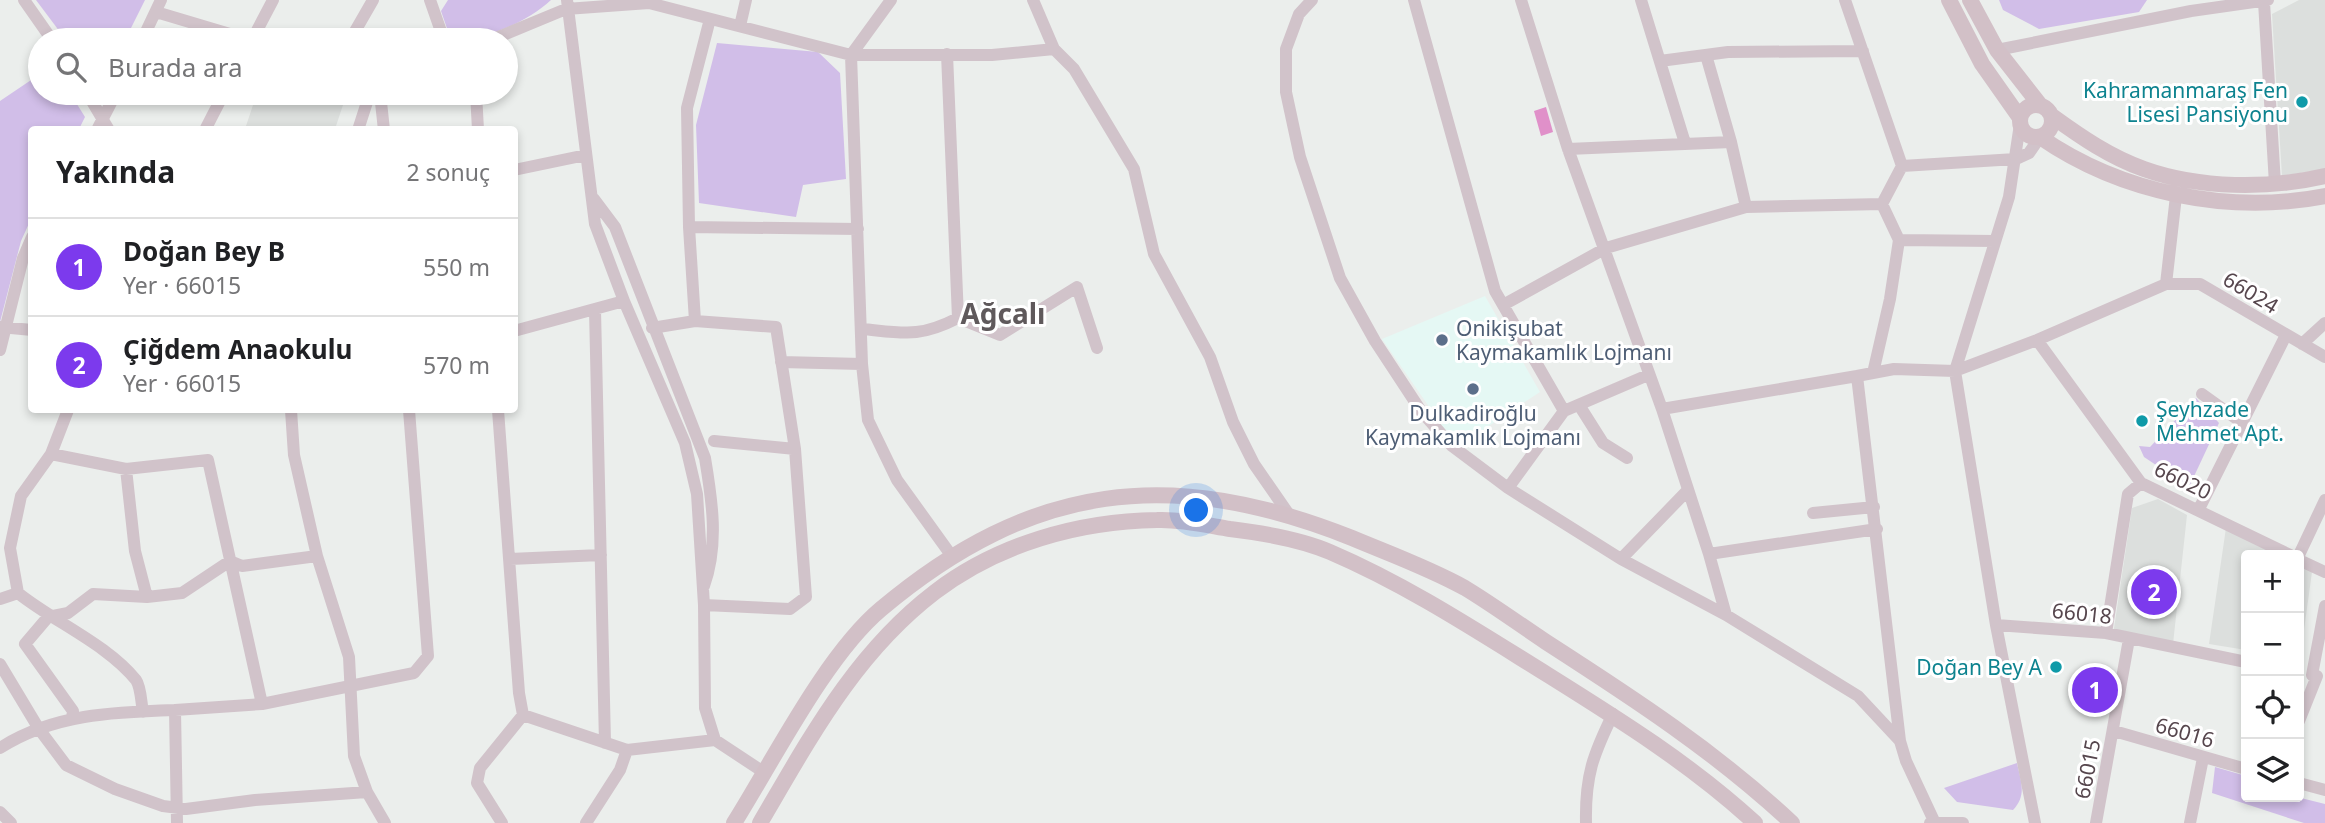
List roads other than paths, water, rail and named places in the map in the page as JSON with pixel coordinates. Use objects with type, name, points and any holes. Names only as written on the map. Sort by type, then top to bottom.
[{"type":"main road","points":[[1950,0],[1982,64],[2020,121],[2025,133],[2040,137],[2079,162],[2176,196],[2276,201],[2325,196]]},
{"type":"main road","points":[[1970,0],[1997,50],[2046,111],[2092,145],[2146,170],[2231,184],[2275,184],[2325,176]]},
{"type":"main road","points":[[2020,121],[2025,109],[2046,111]]},
{"type":"main road","points":[[2040,137],[2052,127],[2046,111]]},
{"type":"main road","points":[[734,823],[833,664],[870,620],[951,555],[1017,522],[1062,505],[1110,496],[1206,497],[1290,516],[1423,567],[1465,589],[1672,723],[1752,786],[1792,823]]},
{"type":"main road","points":[[760,823],[826,710],[877,642],[936,591],[986,560],[1045,536],[1100,523],[1160,520],[1259,533],[1328,551],[1447,610],[1613,713],[1728,798],[1755,823]]},
{"type":"street","points":[[24,0],[44,28]]},
{"type":"street","points":[[258,28],[273,0]]},
{"type":"street","points":[[357,28],[373,0]]},
{"type":"street","points":[[430,0],[440,28]]},
{"type":"street","points":[[740,26],[746,0]]},
{"type":"street","points":[[891,0],[851,55],[862,364],[868,419],[897,480],[951,555]]},
{"type":"street","points":[[1033,0],[1054,49],[1074,69],[1134,169],[1154,254],[1210,357],[1233,422],[1254,464],[1290,516]]},
{"type":"street","points":[[1312,0],[1299,15],[1286,48],[1286,92],[1300,157],[1340,278],[1375,341],[1421,411],[1452,446],[1508,488],[1621,559],[1726,615],[1858,696],[1900,741]]},
{"type":"street","points":[[1414,0],[1495,291],[1564,411]]},
{"type":"street","points":[[1521,0],[1569,149],[1662,409],[1726,615]]},
{"type":"street","points":[[1641,0],[1685,143]]},
{"type":"street","points":[[1845,0],[1902,166],[1882,204]]},
{"type":"street","points":[[1997,50],[2189,6],[2266,1],[2275,184]]},
{"type":"street","points":[[516,28],[567,4],[655,2],[851,55],[1054,49]]},
{"type":"street","points":[[567,4],[600,242],[685,443],[697,494],[704,605],[705,708],[715,740],[765,773]]},
{"type":"street","points":[[148,28],[158,6],[218,28]]},
{"type":"street","points":[[695,321],[689,227],[687,108],[710,19]]},
{"type":"street","points":[[1660,61],[1787,50],[1863,51]]},
{"type":"street","points":[[947,54],[958,318]]},
{"type":"street","points":[[1706,55],[1746,207]]},
{"type":"street","points":[[95,105],[106,123]]},
{"type":"street","points":[[106,123],[112,105]]},
{"type":"street","points":[[207,126],[218,105]]},
{"type":"street","points":[[359,126],[366,105]]},
{"type":"street","points":[[379,105],[383,126]]},
{"type":"street","points":[[477,105],[478,126]]},
{"type":"street","points":[[2020,121],[2009,197],[1955,371],[1996,625],[2035,823]]},
{"type":"street","points":[[1902,166],[2016,159],[2029,152],[2040,137]]},
{"type":"street","points":[[1569,149],[1731,142]]},
{"type":"street","points":[[518,169],[586,155]]},
{"type":"street","points":[[2165,284],[2176,196]]},
{"type":"street","points":[[593,198],[615,228],[705,458],[712,496],[713,561],[703,589]]},
{"type":"street","points":[[1503,304],[1606,248],[1746,207],[1882,204]]},
{"type":"street","points":[[1873,373],[1890,299],[1899,240],[1882,204]]},
{"type":"street","points":[[689,227],[858,229]]},
{"type":"street","points":[[1899,240],[1995,241]]},
{"type":"street","points":[[0,350],[3,328],[28,246]]},
{"type":"street","name":"66024","points":[[1955,371],[2037,340],[2165,284],[2200,284],[2325,356]]},
{"type":"street","points":[[862,330],[916,335],[935,330],[958,318],[1000,335],[1077,286],[1097,348]]},
{"type":"street","points":[[518,330],[624,301]]},
{"type":"street","points":[[595,310],[605,743]]},
{"type":"street","points":[[652,328],[695,321],[776,327],[795,449],[806,597],[790,609],[704,605]]},
{"type":"street","points":[[2302,344],[2325,323]]},
{"type":"street","points":[[3,328],[28,330]]},
{"type":"street","points":[[2199,509],[2286,335]]},
{"type":"street","name":"66020","points":[[2037,340],[2141,483],[2280,550]]},
{"type":"street","points":[[781,362],[862,364]]},
{"type":"street","points":[[1662,409],[1894,369],[1955,371]]},
{"type":"street","points":[[1508,488],[1564,411],[1648,375]]},
{"type":"street","points":[[1857,376],[1900,741],[1932,823],[1963,823]]},
{"type":"street","points":[[2202,394],[2241,422]]},
{"type":"street","points":[[1579,405],[1603,443],[1627,458]]},
{"type":"street","points":[[67,413],[51,454],[21,496],[10,548],[18,593],[48,617],[96,646],[138,682],[143,712]]},
{"type":"street","points":[[291,413],[294,455],[317,556],[349,657],[354,756],[367,792],[385,823]]},
{"type":"street","points":[[0,748],[22,734],[72,718],[262,704],[414,673],[428,656],[409,413]]},
{"type":"street","points":[[498,413],[519,693],[523,715],[480,768],[477,783],[502,823]]},
{"type":"street","points":[[715,441],[795,449]]},
{"type":"street","points":[[51,454],[126,470],[208,460],[262,704]]},
{"type":"street","points":[[126,470],[135,551],[147,597]]},
{"type":"street","points":[[2106,633],[2127,494],[2141,483]]},
{"type":"street","points":[[1621,559],[1687,491]]},
{"type":"street","points":[[2303,550],[2325,500]]},
{"type":"street","points":[[1813,513],[1874,507]]},
{"type":"street","points":[[1709,554],[1877,528]]},
{"type":"street","points":[[510,559],[601,555]]},
{"type":"street","points":[[230,561],[242,566],[317,556]]},
{"type":"street","points":[[72,718],[73,711],[25,644],[48,617],[68,612],[93,594],[147,597],[182,593],[230,561]]},
{"type":"street","points":[[2304,561],[2325,572]]},
{"type":"street","points":[[0,599],[18,593]]},
{"type":"street","points":[[2304,705],[2313,675],[2325,606]]},
{"type":"street","name":"66018","points":[[1996,625],[2106,633],[2241,661]]},
{"type":"street","name":"66015","points":[[2096,823],[2129,639]]},
{"type":"street","points":[[0,664],[39,729],[66,765],[115,789],[176,808],[367,792]]},
{"type":"street","points":[[175,710],[177,823]]},
{"type":"street","points":[[1586,823],[1586,796],[1591,761],[1613,713]]},
{"type":"street","points":[[523,715],[627,750],[715,740]]},
{"type":"street","name":"66016","points":[[2114,731],[2241,768]]},
{"type":"street","points":[[586,823],[620,770],[627,750]]},
{"type":"street","points":[[2190,823],[2203,758]]},
{"type":"street","points":[[2304,784],[2325,790]]},
{"type":"street","points":[[0,812],[11,823]]},
{"type":"place","name":"Kahramanmaraş Fen Lisesi Pansiyonu","points":[[2302,102]]},
{"type":"place","name":"Onikişubat Kaymakamlık Lojmanı","points":[[1442,340]]},
{"type":"place","name":"Dulkadiroğlu Kaymakamlık Lojmanı","points":[[1473,389]]},
{"type":"place","name":"Şeyhzade Mehmet Apt.","points":[[2142,421]]},
{"type":"place","name":"Çiğdem Anaokulu","points":[[2154,592]]},
{"type":"place","name":"Doğan Bey A","points":[[2056,667]]},
{"type":"place","name":"Doğan Bey B","points":[[2095,690]]},
{"type":"district","name":"Ağcalı","points":[[1003,313]]}]
